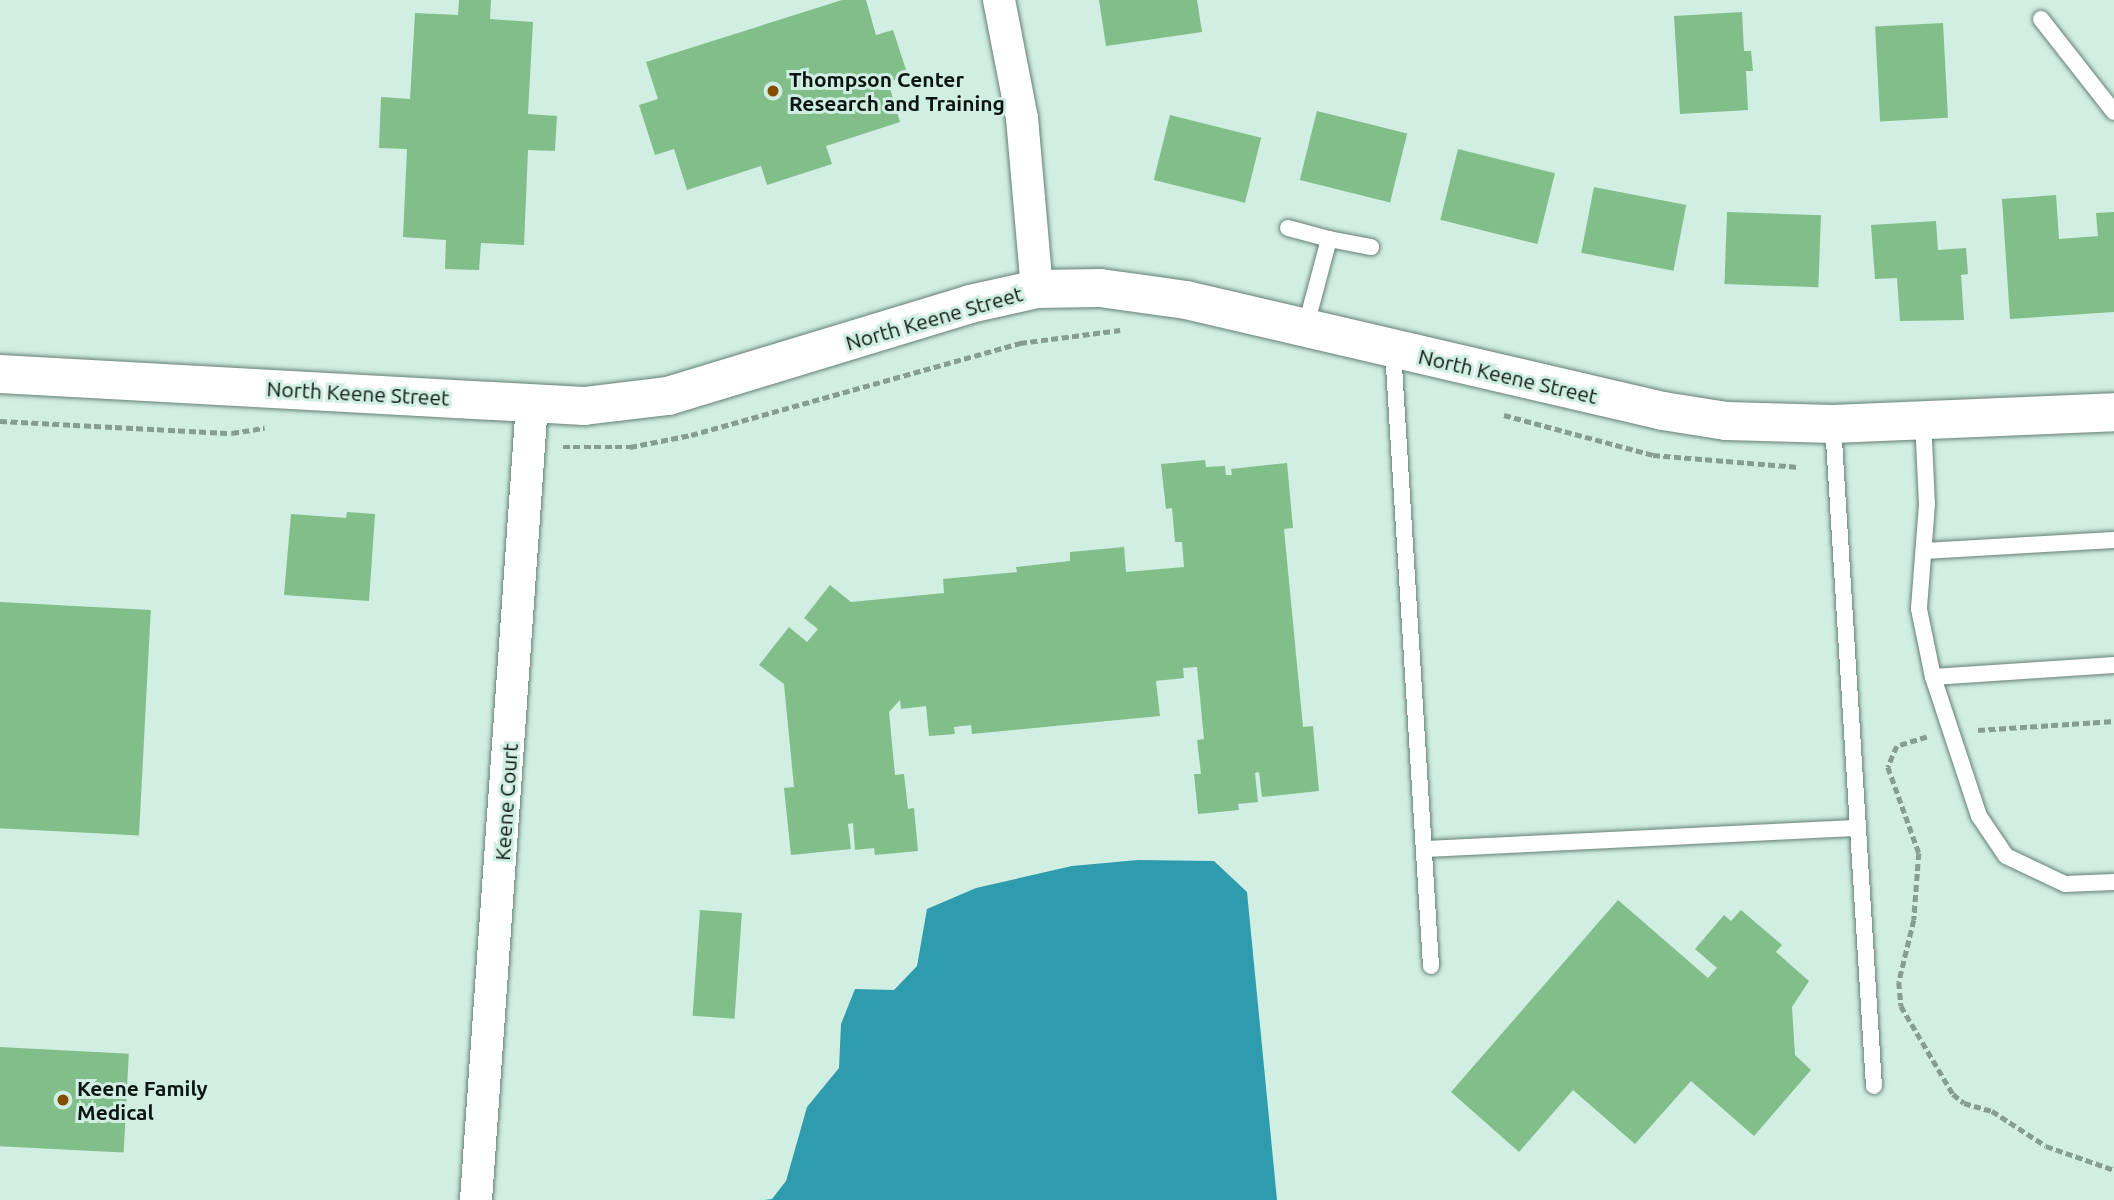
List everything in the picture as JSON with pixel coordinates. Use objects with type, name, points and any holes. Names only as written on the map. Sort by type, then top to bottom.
[{"type":"street","points":[[999,0],[1022,118],[1037,289]]},
{"type":"street","name":"North Keene Street","points":[[0,374],[584,406],[668,396],[970,304],[1037,289],[1100,288],[1186,300],[1663,411],[1726,421],[1833,424],[2114,412]]},
{"type":"street","name":"Keene Court","points":[[476,1200],[532,404]]},
{"type":"lane","points":[[2041,19],[2114,112]]},
{"type":"lane","points":[[1288,228],[1371,247]]},
{"type":"lane","points":[[1305,329],[1329,239]]},
{"type":"lane","points":[[1393,350],[1431,966]]},
{"type":"lane","points":[[1923,421],[1924,551],[1919,609],[1933,677],[1979,816],[2006,856],[2065,884],[2114,882]]},
{"type":"lane","points":[[1833,424],[1874,1086]]},
{"type":"lane","points":[[1924,551],[2114,540]]},
{"type":"lane","points":[[1933,677],[2114,665]]},
{"type":"lane","points":[[1424,849],[1856,828]]},
{"type":"path","points":[[529,442],[567,448],[630,447],[777,413],[1020,343],[1134,331]]},
{"type":"path","points":[[1498,414],[1653,455],[1799,467]]},
{"type":"path","points":[[0,421],[232,433],[271,427]]},
{"type":"path","points":[[2114,721],[1951,732],[1906,741],[1890,754],[1891,784],[1912,826],[1919,853],[1914,920],[1899,982],[1901,1006],[1953,1094],[1964,1103],[1992,1111],[2046,1146],[2114,1170]]},
{"type":"water","points":[[1138,860],[1214,861],[1247,892],[1277,1200],[764,1200],[772,1199],[786,1181],[807,1107],[839,1068],[841,1024],[855,989],[894,990],[917,966],[927,909],[976,888],[1072,866]]},
{"type":"building","points":[[459,0],[491,0],[490,19],[533,22],[528,114],[557,116],[555,151],[528,150],[524,245],[481,243],[479,270],[445,269],[446,240],[403,237],[407,149],[379,148],[381,97],[410,99],[415,13],[458,15]]},
{"type":"building","name":"Thompson Center Research and Training","points":[[842,0],[866,0],[876,35],[893,30],[908,76],[888,82],[900,122],[826,146],[832,164],[767,185],[761,166],[687,190],[674,149],[655,155],[639,105],[658,99],[646,62]]},
{"type":"building","points":[[1099,0],[1197,0],[1202,32],[1106,46]]},
{"type":"building","points":[[1742,12],[1744,51],[1751,51],[1753,71],[1746,71],[1748,110],[1680,114],[1674,16]]},
{"type":"building","points":[[1943,23],[1948,118],[1880,121],[1875,27]]},
{"type":"building","points":[[1317,111],[1407,133],[1390,202],[1300,180]]},
{"type":"building","points":[[1170,115],[1261,138],[1245,203],[1154,180]]},
{"type":"building","points":[[1458,149],[1555,173],[1537,244],[1440,220]]},
{"type":"building","points":[[1594,187],[1686,205],[1673,271],[1581,253]]},
{"type":"building","points":[[2056,195],[2059,239],[2098,236],[2096,213],[2114,212],[2114,312],[2010,319],[2002,199]]},
{"type":"building","points":[[1727,212],[1821,215],[1818,287],[1724,284]]},
{"type":"building","points":[[1936,221],[1938,250],[1966,248],[1968,274],[1961,275],[1964,320],[1900,321],[1897,278],[1875,279],[1871,225]]},
{"type":"building","points":[[1205,460],[1206,467],[1225,466],[1226,475],[1232,475],[1231,469],[1287,463],[1293,528],[1284,529],[1303,727],[1313,726],[1319,791],[1262,797],[1259,772],[1255,773],[1258,802],[1238,804],[1239,810],[1198,814],[1194,774],[1201,774],[1197,740],[1204,739],[1197,667],[1183,668],[1184,678],[1156,681],[1160,716],[972,734],[971,725],[954,727],[955,734],[929,736],[926,706],[901,709],[900,700],[889,712],[895,775],[904,774],[908,809],[914,808],[918,851],[875,855],[874,848],[855,850],[853,823],[848,824],[851,849],[791,855],[784,788],[794,787],[784,684],[759,665],[789,627],[807,642],[818,629],[804,618],[830,585],[851,602],[944,593],[943,579],[1017,572],[1016,567],[1070,561],[1070,552],[1124,547],[1126,572],[1184,567],[1182,542],[1175,542],[1172,508],[1166,509],[1161,464]]},
{"type":"building","points":[[347,512],[375,514],[369,601],[284,595],[291,514],[346,518]]},
{"type":"building","points":[[0,602],[151,610],[139,836],[0,828]]},
{"type":"building","points":[[1618,900],[1708,978],[1717,968],[1695,949],[1724,915],[1731,921],[1741,910],[1782,945],[1776,952],[1809,981],[1792,1007],[1795,1055],[1811,1070],[1754,1136],[1691,1081],[1635,1144],[1573,1090],[1519,1152],[1451,1092]]},
{"type":"building","points":[[700,910],[742,913],[735,1019],[693,1016]]},
{"type":"building","name":"Keene Family Medical","points":[[0,1047],[129,1054],[124,1153],[0,1146]]},
{"type":"place","name":"Thompson Center Research and Training","points":[[773,91]]},
{"type":"place","name":"Keene Family Medical","points":[[63,1100]]}]
